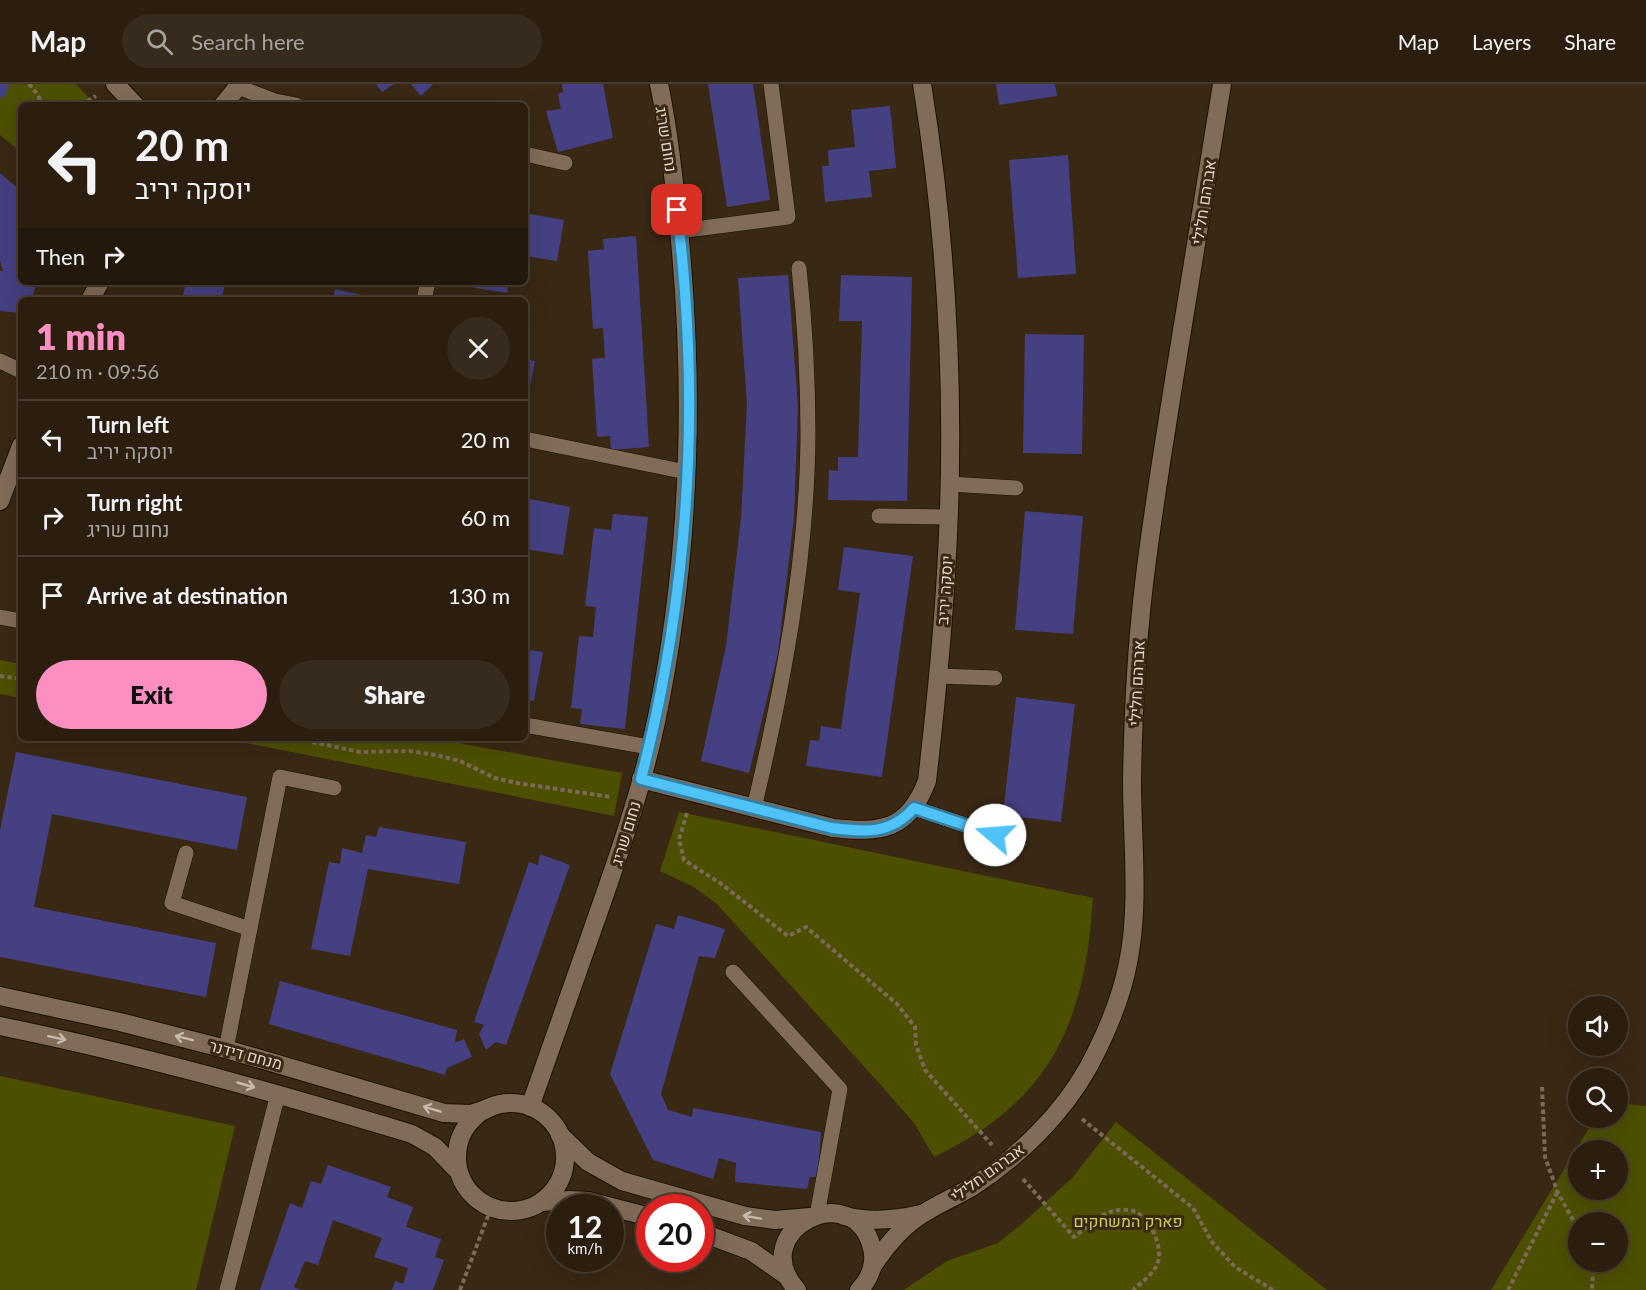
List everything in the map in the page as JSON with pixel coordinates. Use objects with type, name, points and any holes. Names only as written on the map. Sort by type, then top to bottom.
[{"type":"street","points":[[116,84],[132,102]]},
{"type":"street","name":"נחום שריג","points":[[530,1107],[628,829],[650,747],[675,613],[686,505],[688,386],[685,292],[675,190],[659,84]]},
{"type":"street","name":"יוסקה יריב","points":[[641,779],[832,828],[855,831],[888,828],[906,817],[914,808],[927,781],[939,676],[948,517],[949,359],[943,252],[932,144],[922,84]]},
{"type":"street","name":"אברהם חלילי","points":[[861,1289],[872,1267],[897,1235],[917,1218],[972,1186],[1007,1162],[1038,1134],[1064,1103],[1086,1071],[1104,1036],[1118,1000],[1128,963],[1133,925],[1135,886],[1132,805],[1134,720],[1143,592],[1156,492],[1222,84]]},
{"type":"street","points":[[226,102],[239,86]]},
{"type":"street","points":[[0,501],[18,454]]},
{"type":"street","name":"מנחם דידנר","points":[[0,996],[120,1022],[226,1049],[444,1113],[471,1114],[489,1108]]},
{"type":"street","name":"מנחם דידנר","points":[[0,1028],[26,1031],[124,1054],[278,1094],[412,1134],[435,1147],[458,1171]]},
{"type":"street","points":[[540,1202],[553,1191],[561,1176],[565,1152],[560,1135],[551,1120],[530,1107],[505,1103],[489,1108],[474,1117],[464,1130],[458,1146],[458,1171],[470,1194],[491,1208],[516,1211],[540,1202],[570,1200],[636,1214]]},
{"type":"street","points":[[560,1135],[595,1167],[622,1181],[745,1216],[775,1220],[814,1216]]},
{"type":"street","name":"אברהם חלילי","points":[[814,1216],[831,1214],[856,1219],[887,1219],[912,1216],[933,1208]]},
{"type":"street","points":[[794,1286],[784,1256],[787,1242],[798,1225],[814,1216]]},
{"type":"street","points":[[844,1216],[857,1223],[866,1233],[873,1254],[872,1267]]},
{"type":"street","points":[[714,1237],[751,1251],[794,1286]]},
{"type":"lane","points":[[679,231],[789,217],[771,84]]},
{"type":"lane","points":[[239,86],[280,102]]},
{"type":"lane","points":[[528,155],[565,163]]},
{"type":"lane","points":[[754,808],[785,663],[801,547],[808,438],[808,393],[805,325],[799,268]]},
{"type":"lane","points":[[0,361],[18,370]]},
{"type":"lane","points":[[528,440],[686,472]]},
{"type":"lane","points":[[949,484],[1016,488]]},
{"type":"lane","points":[[879,516],[948,517]]},
{"type":"lane","points":[[0,617],[18,620]]},
{"type":"lane","points":[[939,676],[995,678]]},
{"type":"lane","points":[[528,726],[650,747]]},
{"type":"lane","points":[[226,1049],[280,777],[334,788]]},
{"type":"lane","points":[[914,808],[995,835]]},
{"type":"lane","points":[[186,853],[172,903],[250,929]]},
{"type":"lane","points":[[733,972],[840,1089],[814,1216]]},
{"type":"lane","points":[[227,1290],[278,1094]]},
{"type":"path","points":[[29,84],[41,102]]},
{"type":"path","points":[[0,676],[18,679]]},
{"type":"path","points":[[310,741],[360,752],[409,751],[436,755],[460,761],[495,778],[516,783],[635,801]]},
{"type":"path","points":[[693,793],[679,839],[684,860],[720,883],[788,936],[806,927],[897,1004],[915,1027],[916,1045],[925,1070],[1074,1237],[1099,1217],[1113,1211],[1133,1211],[1144,1218],[1154,1232],[1159,1261],[1150,1275],[1133,1290]]},
{"type":"path","points":[[1542,1087],[1545,1156],[1558,1193],[1569,1212]]},
{"type":"path","points":[[1064,1103],[1193,1208],[1212,1242],[1235,1268],[1273,1290]]},
{"type":"path","points":[[1508,1290],[1558,1193]]},
{"type":"path","points":[[460,1290],[491,1208]]},
{"type":"path","points":[[1592,1290],[1593,1272]]},
{"type":"green space","points":[[0,84],[76,84],[93,102],[18,102],[18,150],[0,135]]},
{"type":"green space","points":[[0,660],[18,663],[18,697],[0,694]]},
{"type":"green space","points":[[236,741],[447,741],[622,773],[614,816]]},
{"type":"green space","points":[[679,812],[1093,898],[1089,943],[1081,984],[1070,1021],[1054,1054],[1034,1084],[1007,1111],[974,1135],[934,1157],[914,1123],[716,903],[692,886],[660,871]]},
{"type":"green space","points":[[0,1076],[235,1126],[196,1290],[0,1290]]},
{"type":"green space","points":[[1628,1104],[1646,1106],[1646,1290],[1491,1290],[1568,1163],[1568,1200],[1628,1200],[1628,1140],[1582,1140],[1589,1128],[1628,1128]]},
{"type":"green space","name":"פארק המשחקים","points":[[1116,1122],[1327,1290],[904,1290],[947,1261],[998,1243],[1072,1178]]},
{"type":"building","points":[[0,84],[10,84],[4,98],[0,97]]},
{"type":"building","points":[[376,84],[394,84],[382,92]]},
{"type":"building","points":[[411,84],[433,84],[421,96]]},
{"type":"building","points":[[562,84],[603,84],[613,138],[558,152],[546,111],[561,109],[558,94],[563,92]]},
{"type":"building","points":[[708,84],[753,84],[770,200],[727,207]]},
{"type":"building","points":[[996,84],[1055,84],[1057,96],[999,105]]},
{"type":"building","points":[[890,106],[896,168],[869,171],[872,197],[825,202],[822,166],[829,166],[828,150],[855,147],[851,110]]},
{"type":"building","points":[[1068,155],[1076,274],[1018,278],[1009,160]]},
{"type":"building","points":[[0,173],[18,188],[18,285],[36,285],[32,297],[18,297],[18,313],[0,311],[0,271],[3,271],[0,261]]},
{"type":"building","points":[[528,214],[564,220],[557,261],[528,256]]},
{"type":"building","points":[[636,236],[649,447],[611,450],[610,436],[597,437],[592,359],[605,358],[603,328],[593,329],[588,251],[604,249],[603,239]]},
{"type":"building","points":[[788,275],[798,406],[794,517],[778,653],[749,773],[701,761],[726,646],[741,518],[747,404],[738,278]]},
{"type":"building","points":[[841,275],[912,277],[907,501],[828,500],[829,470],[838,471],[838,457],[858,457],[862,321],[839,321]]},
{"type":"building","points":[[185,285],[224,285],[222,297],[183,297]]},
{"type":"building","points":[[464,285],[508,285],[507,293]]},
{"type":"building","points":[[335,289],[371,297],[334,297]]},
{"type":"building","points":[[1025,334],[1084,335],[1082,454],[1023,453]]},
{"type":"building","points":[[528,360],[535,361],[528,396]]},
{"type":"building","points":[[528,499],[570,507],[563,555],[528,549]]},
{"type":"building","points":[[1025,511],[1083,516],[1073,634],[1015,630]]},
{"type":"building","points":[[613,514],[648,517],[625,729],[580,724],[582,709],[571,708],[579,636],[593,637],[596,607],[585,606],[594,528],[611,530]]},
{"type":"building","points":[[844,547],[913,556],[882,777],[806,766],[810,740],[819,741],[821,726],[841,729],[860,593],[838,590]]},
{"type":"building","points":[[528,650],[543,652],[534,701],[528,700]]},
{"type":"building","points":[[1016,697],[1075,704],[1061,822],[1003,815]]},
{"type":"building","points":[[16,752],[247,797],[237,850],[52,814],[34,907],[216,943],[206,997],[0,957],[0,830]]},
{"type":"building","points":[[379,827],[466,842],[459,884],[368,869],[350,956],[311,949],[329,862],[340,864],[342,848],[362,853],[366,835],[376,837]]},
{"type":"building","points":[[540,854],[570,865],[506,1045],[496,1042],[486,1050],[479,1034],[484,1025],[474,1022],[529,862],[538,865]]},
{"type":"building","points":[[678,915],[725,929],[715,958],[699,956],[661,1094],[668,1110],[692,1117],[693,1108],[821,1132],[818,1177],[810,1177],[807,1189],[735,1182],[736,1163],[719,1158],[713,1179],[653,1160],[610,1074],[656,924],[674,929]]},
{"type":"building","points":[[280,981],[457,1030],[455,1043],[464,1039],[472,1057],[447,1068],[445,1075],[269,1024]]},
{"type":"building","points":[[328,1165],[391,1187],[387,1197],[413,1207],[406,1227],[441,1239],[435,1257],[444,1260],[433,1290],[392,1290],[395,1281],[403,1284],[408,1268],[374,1257],[382,1238],[333,1220],[318,1265],[305,1261],[294,1287],[301,1290],[260,1290],[290,1203],[302,1208],[311,1181],[321,1184]]},
{"type":"route","points":[[677,210],[685,292],[688,376],[686,505],[675,613],[656,721],[641,779],[832,828],[855,831],[888,828],[897,824],[914,808],[995,835]]}]
